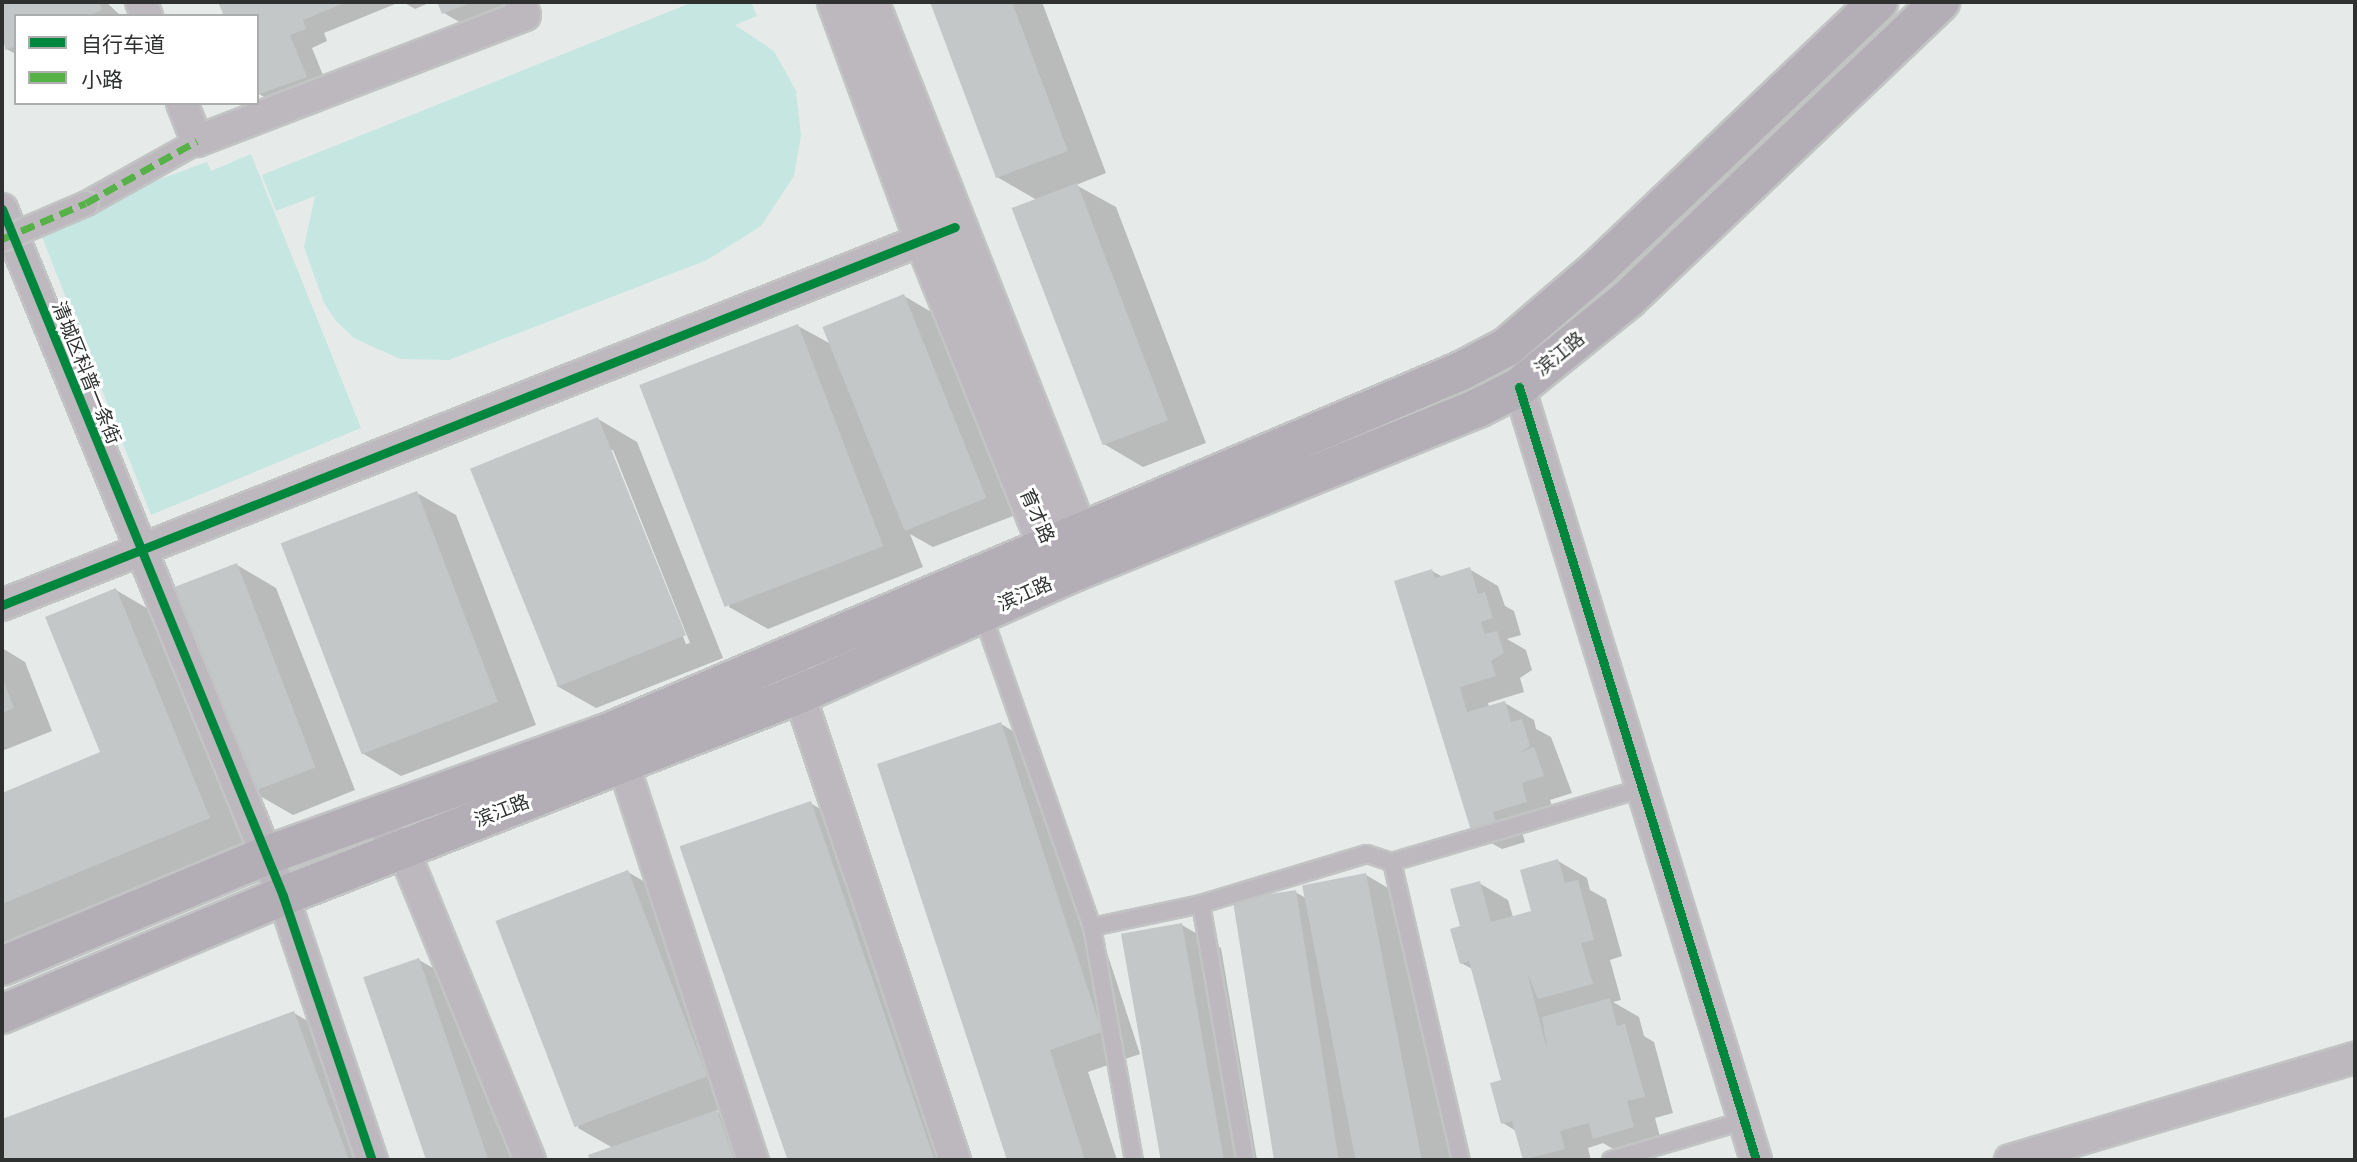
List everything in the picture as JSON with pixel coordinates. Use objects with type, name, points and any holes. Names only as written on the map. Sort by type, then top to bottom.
[{"type":"main road","name":"滨江路","points":[[2,966],[265,856],[370,819],[802,693],[982,613],[1067,550],[1461,371],[1507,347],[1600,267],[1878,2]]},
{"type":"main road","name":"滨江路","points":[[2,1014],[283,896],[403,849],[618,748],[787,657],[1067,550],[1478,408],[1519,387],[1628,299],[1940,2]]},
{"type":"street","points":[[2,239],[86,204],[197,141],[525,15],[520,2]]},
{"type":"street","name":"育才路","points":[[836,2],[940,233],[1067,550]]},
{"type":"street","name":"育才路","points":[[869,2],[940,233]]},
{"type":"street","points":[[183,105],[197,141]]},
{"type":"street","name":"清城区科普一条街","points":[[2,209],[138,550],[283,896],[372,1160]]},
{"type":"street","points":[[2,605],[940,233]]},
{"type":"street","points":[[1519,387],[1746,1120],[1756,1160]]},
{"type":"street","points":[[787,657],[802,693],[955,1160]]},
{"type":"street","points":[[618,748],[753,1160]]},
{"type":"street","points":[[370,819],[403,849],[530,1160]]},
{"type":"street","points":[[2010,1160],[2355,1058]]},
{"type":"lane","points":[[982,613],[1091,927],[1134,1160]]},
{"type":"lane","points":[[1091,927],[1201,904],[1367,854],[1392,862],[1644,788]]},
{"type":"lane","points":[[1392,862],[1461,1160]]},
{"type":"lane","points":[[1201,904],[1245,1160]]},
{"type":"lane","points":[[1611,1160],[1746,1120]]},
{"type":"green space","points":[[693,2],[751,2],[757,16],[735,25],[774,51],[796,91],[801,135],[794,176],[761,226],[707,260],[449,360],[400,359],[354,338],[336,321],[324,303],[304,247],[315,196],[276,211],[262,175]]},
{"type":"green space","points":[[251,154],[361,428],[151,515],[37,224],[207,162],[211,171]]},
{"type":"building","points":[[2,2],[99,2],[102,10],[93,14],[14,14],[14,47],[5,50]]},
{"type":"building","points":[[218,2],[347,2],[303,20],[306,29],[290,35],[307,77],[259,94],[259,14],[223,14]]},
{"type":"building","points":[[437,2],[473,2],[442,14]]},
{"type":"building","points":[[930,2],[1012,2],[1068,151],[996,178]]},
{"type":"building","points":[[1077,183],[1168,420],[1103,445],[1012,208]]},
{"type":"building","points":[[904,294],[986,498],[905,531],[822,327]]},
{"type":"building","points":[[798,324],[883,546],[725,607],[639,385]]},
{"type":"building","points":[[598,417],[686,635],[558,687],[470,469]]},
{"type":"building","points":[[417,491],[498,702],[362,754],[281,543]]},
{"type":"building","points":[[237,563],[315,767],[249,793],[171,588]]},
{"type":"building","points":[[1470,567],[1478,594],[1485,592],[1493,618],[1481,622],[1485,634],[1497,631],[1504,653],[1491,661],[1496,676],[1460,687],[1467,712],[1505,701],[1511,722],[1522,719],[1530,746],[1519,753],[1534,747],[1544,776],[1522,783],[1527,802],[1493,812],[1497,826],[1472,834],[1394,581],[1432,569],[1435,578]]},
{"type":"building","points":[[116,588],[210,818],[2,904],[2,793],[100,752],[45,617]]},
{"type":"building","points":[[2,677],[14,708],[2,713]]},
{"type":"building","points":[[1001,722],[1102,1032],[1050,1050],[1085,1160],[1007,1160],[877,764]]},
{"type":"building","points":[[811,801],[934,1159],[788,1160],[680,846]]},
{"type":"building","points":[[1558,859],[1565,883],[1578,880],[1594,940],[1581,943],[1593,984],[1538,999],[1527,972],[1547,1049],[1542,1017],[1610,998],[1617,1026],[1625,1024],[1645,1097],[1627,1101],[1634,1127],[1593,1139],[1589,1123],[1560,1131],[1565,1149],[1523,1160],[1512,1121],[1501,1124],[1490,1083],[1501,1080],[1469,961],[1460,964],[1450,929],[1460,926],[1450,889],[1480,881],[1491,922],[1531,911],[1520,870]]},
{"type":"building","points":[[628,870],[707,1076],[575,1127],[495,921]]},
{"type":"building","points":[[1366,873],[1422,1160],[1356,1160],[1302,885]]},
{"type":"building","points":[[1296,890],[1339,1160],[1274,1160],[1233,900]]},
{"type":"building","points":[[1182,923],[1224,1159],[1161,1160],[1121,934]]},
{"type":"building","points":[[419,958],[489,1160],[426,1160],[363,977]]},
{"type":"building","points":[[294,1011],[349,1160],[2,1160],[2,1119]]},
{"type":"building","points":[[717,1110],[734,1160],[590,1160],[588,1155]]},
{"type":"marked path","points":[[2,239],[86,203],[197,141]]},
{"type":"cycle path","points":[[2,209],[283,896],[372,1160]]},
{"type":"cycle path","points":[[2,605],[955,227]]},
{"type":"cycle path","points":[[1519,387],[1756,1160]]}]
